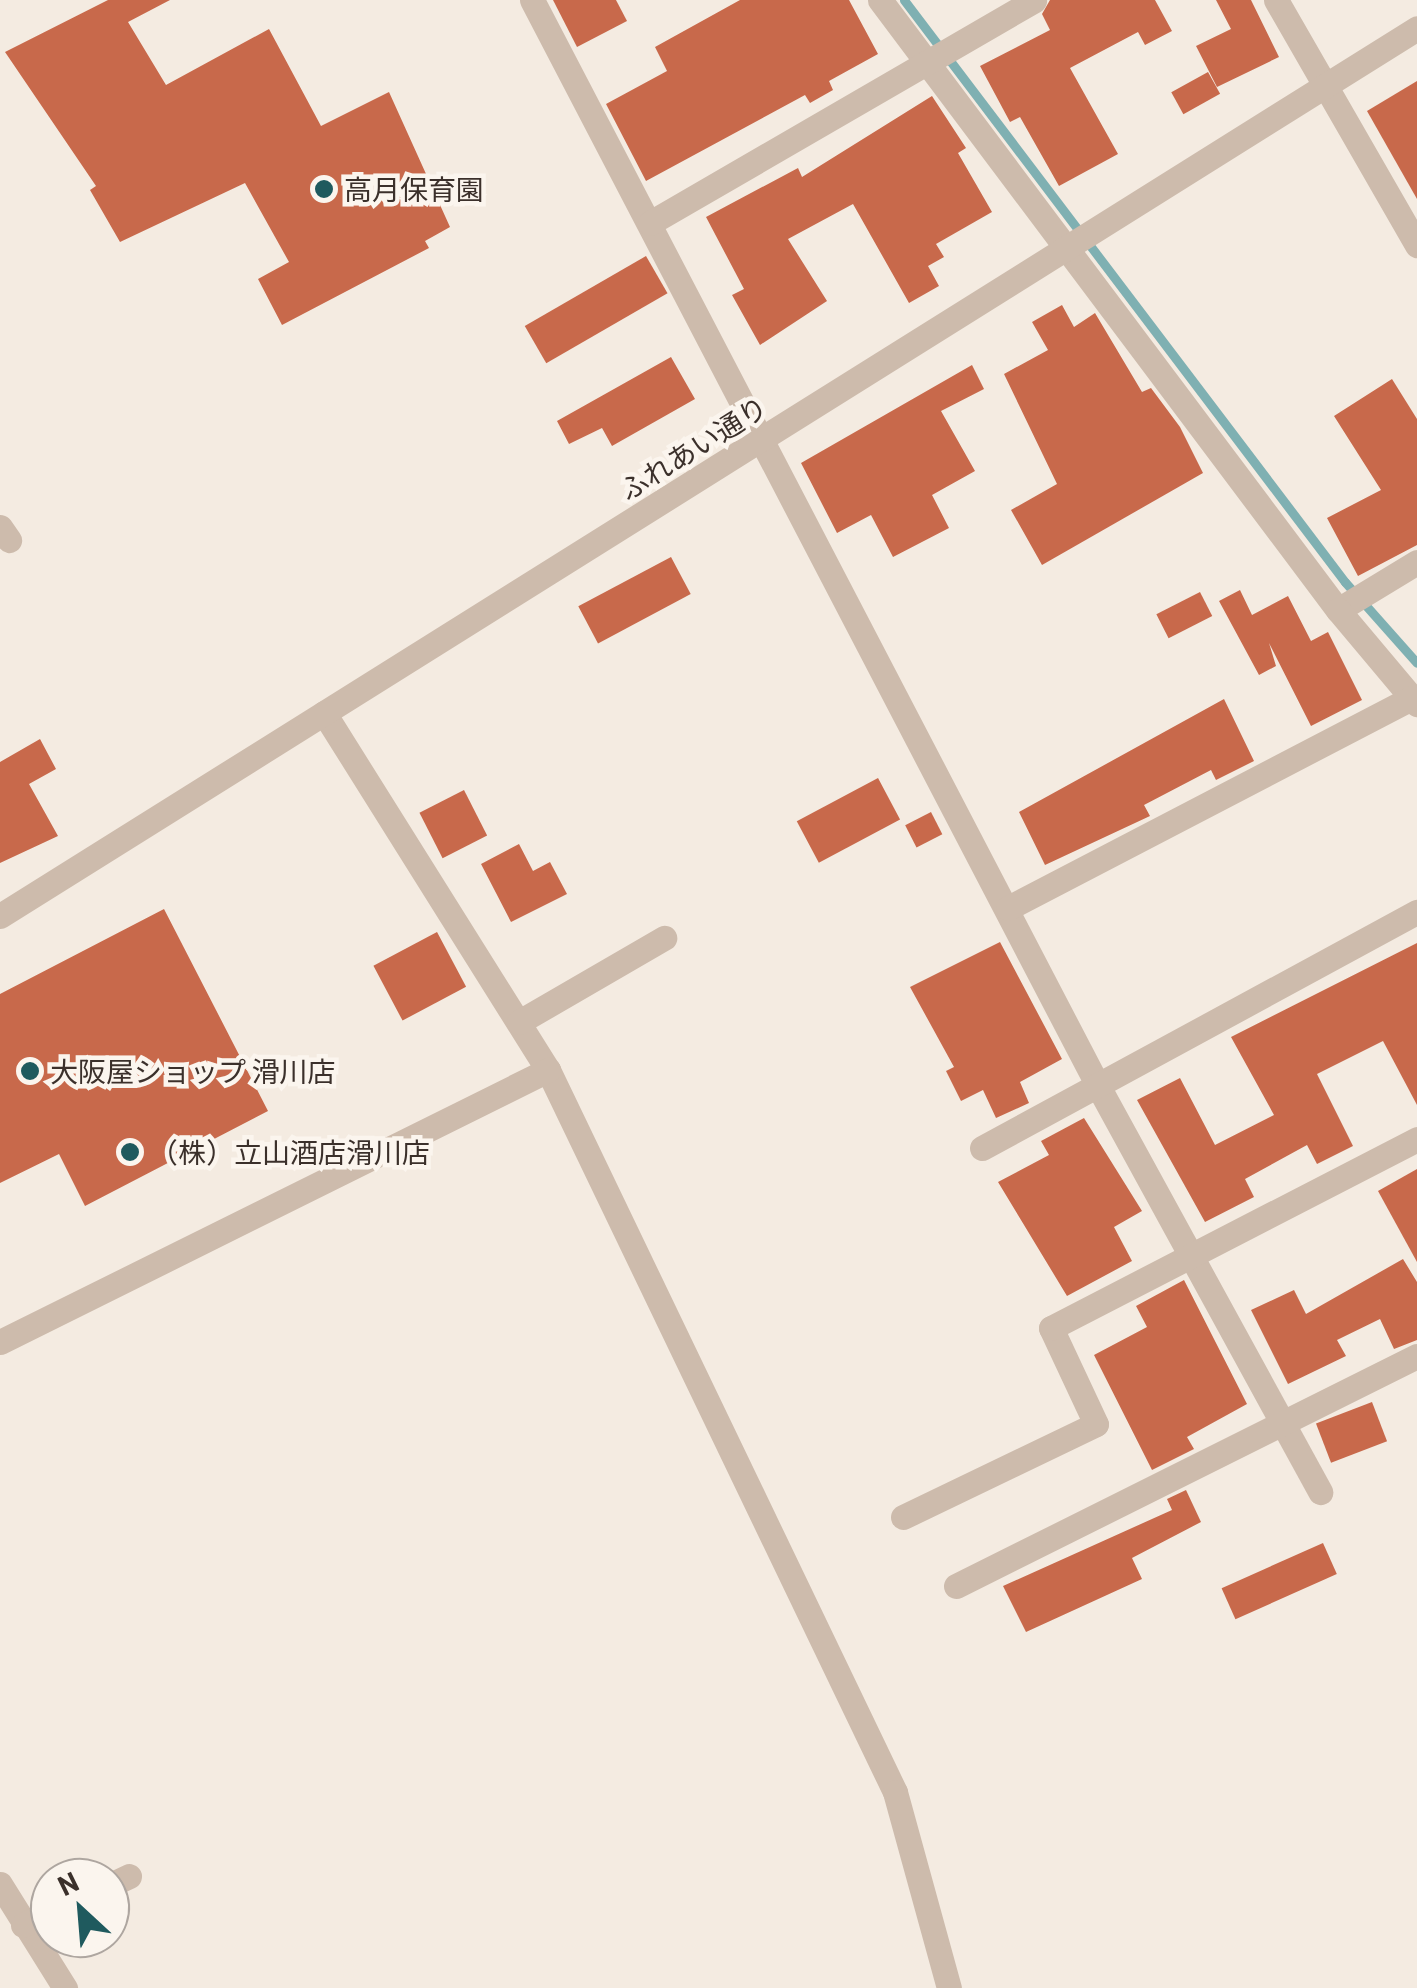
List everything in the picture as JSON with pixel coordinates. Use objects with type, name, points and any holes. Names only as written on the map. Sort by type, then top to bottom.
[{"type":"street","points":[[532,0],[1098,1086],[1320,1492]]},
{"type":"street","points":[[880,0],[1338,610],[1414,701],[1008,908]]},
{"type":"street","points":[[650,222],[1034,0]]},
{"type":"street","points":[[1276,0],[1417,245]]},
{"type":"street","name":"ふれあい通り","points":[[0,916],[1417,28]]},
{"type":"street","points":[[1338,610],[1417,562]]},
{"type":"street","points":[[324,713],[548,1070],[895,1792],[949,1988]]},
{"type":"street","points":[[982,1148],[1417,912]]},
{"type":"street","points":[[520,1022],[664,938]]},
{"type":"street","points":[[0,1342],[548,1070]]},
{"type":"street","points":[[903,1517],[1096,1424],[1050,1328],[1194,1258],[1417,1140]]},
{"type":"street","points":[[956,1586],[1284,1427],[1417,1356]]},
{"type":"street","points":[[0,1884],[22,1925],[65,1988]]},
{"type":"street","points":[[22,1925],[30,1921]]},
{"type":"building","points":[[108,0],[170,0],[128,22],[166,85],[269,29],[321,126],[389,92],[450,227],[425,241],[429,248],[282,325],[258,279],[289,262],[245,183],[120,242],[90,190],[96,186],[5,52]]},
{"type":"building","points":[[553,0],[616,0],[627,21],[577,47]]},
{"type":"building","points":[[740,0],[849,0],[878,54],[829,81],[833,90],[810,103],[805,95],[646,181],[606,104],[667,71],[655,47]]},
{"type":"building","points":[[1050,0],[1155,0],[1172,31],[1145,45],[1138,32],[1070,68],[1118,154],[1059,186],[1020,117],[1010,122],[980,66],[1050,30],[1042,14]]},
{"type":"building","points":[[1216,0],[1251,0],[1279,57],[1217,87],[1196,46],[1231,29]]},
{"type":"building","points":[[1208,72],[1220,94],[1183,114],[1171,92]]},
{"type":"building","points":[[1417,81],[1417,199],[1367,111]]},
{"type":"building","points":[[932,96],[966,148],[958,153],[992,212],[936,244],[944,257],[928,266],[939,286],[909,303],[853,204],[788,239],[827,301],[760,345],[732,295],[744,289],[706,217],[798,168],[802,177]]},
{"type":"building","points":[[646,256],[668,293],[546,363],[525,326]]},
{"type":"building","points":[[1062,305],[1074,327],[1095,313],[1142,392],[1151,388],[1180,427],[1203,473],[1042,565],[1011,510],[1057,484],[1004,374],[1048,350],[1032,322]]},
{"type":"building","points":[[671,357],[695,399],[612,446],[602,428],[569,444],[557,421]]},
{"type":"building","points":[[972,365],[984,389],[941,411],[975,471],[932,495],[949,528],[893,557],[871,515],[837,533],[801,463]]},
{"type":"building","points":[[1392,379],[1417,419],[1417,545],[1358,576],[1327,518],[1381,490],[1334,416]]},
{"type":"building","points":[[671,557],[691,594],[598,643],[578,606]]},
{"type":"building","points":[[1240,590],[1252,615],[1288,596],[1311,641],[1328,632],[1362,700],[1311,726],[1269,643],[1276,666],[1259,675],[1219,601]]},
{"type":"building","points":[[1200,592],[1212,616],[1169,638],[1156,614]]},
{"type":"building","points":[[1224,699],[1254,761],[1216,780],[1211,770],[1144,805],[1150,816],[1045,865],[1019,812]]},
{"type":"building","points":[[40,739],[56,769],[29,784],[58,836],[0,863],[0,762]]},
{"type":"building","points":[[878,778],[900,819],[819,863],[797,821]]},
{"type":"building","points":[[464,790],[487,835],[443,858],[419,813]]},
{"type":"building","points":[[931,812],[942,834],[917,847],[905,825]]},
{"type":"building","points":[[519,844],[533,871],[550,862],[567,894],[511,922],[481,864]]},
{"type":"building","points":[[164,909],[268,1111],[85,1206],[59,1154],[0,1183],[0,994]]},
{"type":"building","points":[[437,932],[466,987],[403,1021],[373,966]]},
{"type":"building","points":[[1000,942],[1062,1059],[1020,1082],[1029,1103],[996,1118],[983,1090],[961,1101],[946,1071],[954,1067],[910,987]]},
{"type":"building","points":[[1417,943],[1417,1105],[1383,1041],[1317,1074],[1353,1146],[1317,1164],[1307,1145],[1245,1179],[1254,1197],[1205,1222],[1137,1100],[1180,1078],[1215,1145],[1274,1115],[1231,1037]]},
{"type":"building","points":[[1084,1118],[1142,1211],[1114,1227],[1132,1261],[1067,1296],[998,1182],[1049,1155],[1041,1141]]},
{"type":"building","points":[[1417,1169],[1417,1262],[1378,1191]]},
{"type":"building","points":[[1403,1259],[1417,1282],[1417,1340],[1394,1349],[1380,1319],[1337,1340],[1346,1356],[1288,1384],[1251,1310],[1294,1290],[1306,1314]]},
{"type":"building","points":[[1184,1280],[1247,1404],[1187,1437],[1194,1449],[1152,1470],[1094,1355],[1147,1327],[1136,1306]]},
{"type":"building","points":[[1372,1402],[1387,1441],[1331,1463],[1316,1424]]},
{"type":"building","points":[[1186,1490],[1201,1522],[1132,1558],[1142,1579],[1026,1632],[1003,1586],[1172,1510],[1167,1499]]},
{"type":"building","points":[[1323,1543],[1337,1574],[1235,1619],[1222,1588]]},
{"type":"waterway","points":[[904,0],[1345,582],[1417,663]]},
{"type":"place","name":"高月保育園","points":[[324,189]]},
{"type":"place","name":"大阪屋ショップ 滑川店","points":[[30,1071]]},
{"type":"place","name":"（株）立山酒店滑川店","points":[[130,1152]]}]
